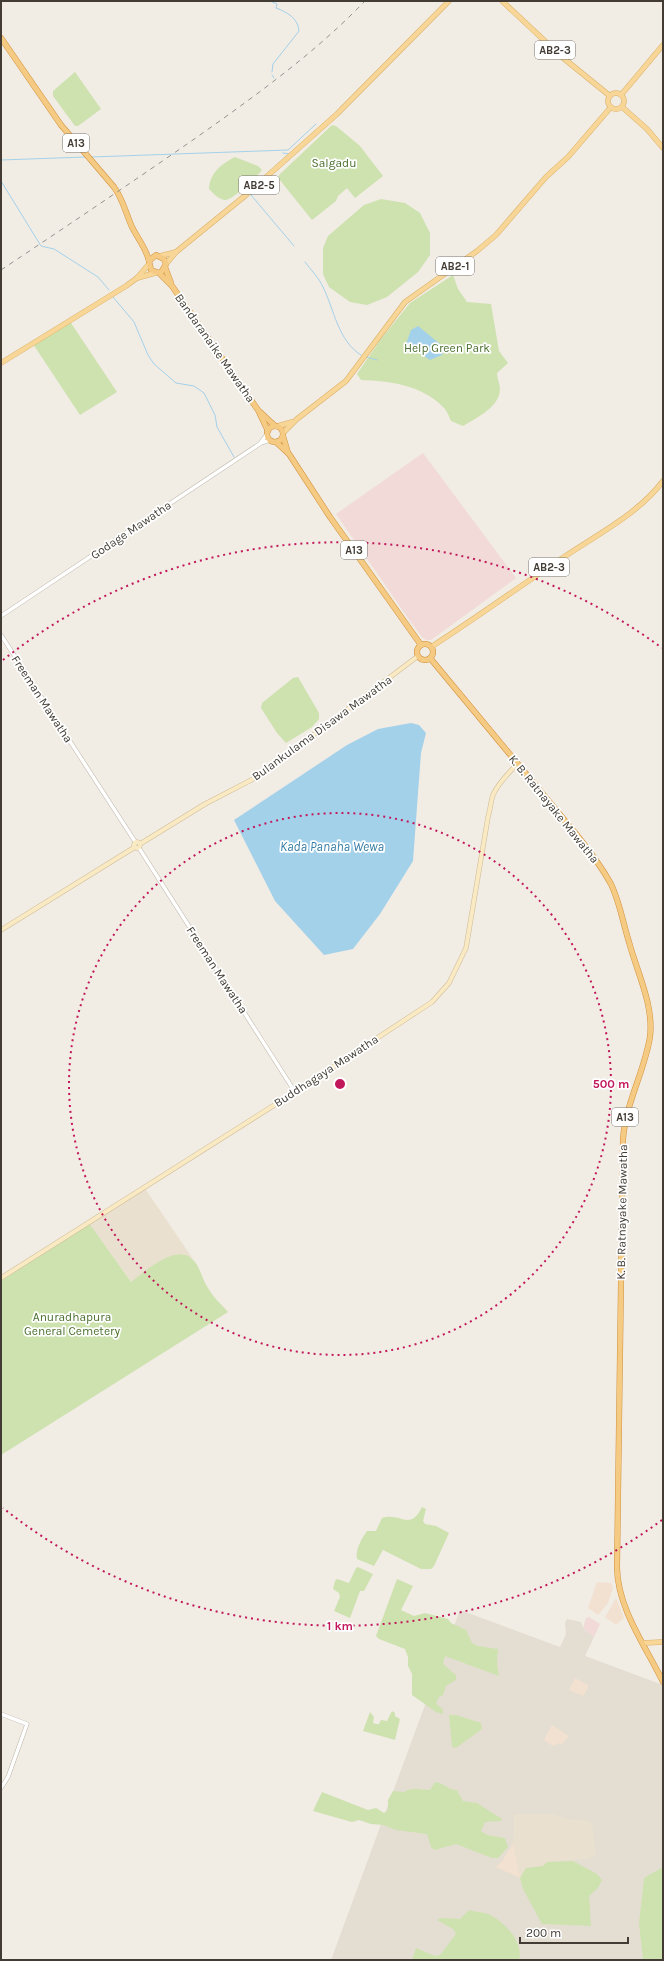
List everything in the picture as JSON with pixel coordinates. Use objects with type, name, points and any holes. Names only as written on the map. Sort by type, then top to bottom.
[{"type":"highway","name":"A13","points":[[1,38],[58,120],[114,187],[121,198],[133,228],[146,250],[149,263]]},
{"type":"highway","points":[[146,250],[158,256],[149,263]]},
{"type":"highway","name":"Bandaranaike Mawatha","points":[[158,256],[166,266],[172,286]]},
{"type":"highway","name":"Bandaranaike Mawatha","points":[[149,263],[151,270],[157,273],[172,286],[258,410],[270,440]]},
{"type":"highway","points":[[157,273],[166,266]]},
{"type":"highway","name":"Bandaranaike Mawatha","points":[[258,410],[277,426],[283,435]]},
{"type":"highway","points":[[268,432],[277,426]]},
{"type":"highway","name":"A13","points":[[283,435],[289,454]]},
{"type":"highway","points":[[270,440],[276,442],[283,435]]},
{"type":"highway","name":"A13","points":[[276,442],[289,454],[330,516],[421,646]]},
{"type":"highway","points":[[425,645],[431,647],[433,654],[430,658],[425,659],[418,656],[418,650],[421,646],[425,645]]},
{"type":"highway","name":"K. B. Ratnayake Mawatha","points":[[430,658],[591,853],[611,885],[619,906],[645,996],[650,1019],[648,1045],[626,1112],[623,1139],[616,1535],[617,1577],[620,1596],[643,1643]]},
{"type":"highway","name":"A13","points":[[643,1643],[663,1682]]},
{"type":"main road","name":"AB2-5","points":[[166,266],[176,252],[246,195],[337,114],[449,1]]},
{"type":"main road","name":"AB2-3","points":[[502,1],[562,57],[610,96]]},
{"type":"main road","points":[[621,95],[663,45]]},
{"type":"main road","points":[[615,93],[621,95],[624,102],[622,107],[616,109],[610,107],[608,102],[610,96],[615,93]]},
{"type":"main road","name":"AB2-1","points":[[283,435],[297,419],[346,381],[405,302],[477,251],[496,235],[546,177],[568,157],[610,107]]},
{"type":"main road","points":[[622,107],[647,129],[663,148]]},
{"type":"main road","name":"AB2-5","points":[[158,256],[176,252]]},
{"type":"main road","points":[[137,278],[149,263]]},
{"type":"main road","points":[[1,363],[137,278],[157,273]]},
{"type":"main road","name":"AB2-1","points":[[277,426],[287,424],[297,419]]},
{"type":"main road","name":"AB2-3","points":[[431,647],[450,636],[529,580],[637,508],[663,481]]},
{"type":"main road","name":"Bulankulama Disawa Mawatha","points":[[1,930],[205,804],[259,776],[418,656]]},
{"type":"main road","name":"Buddhagaya Mawatha","points":[[1,1278],[295,1092],[432,1002],[449,984],[466,948],[488,817],[493,803],[492,797],[504,779],[517,764]]},
{"type":"main road","points":[[643,1643],[663,1642]]},
{"type":"street","name":"Godage Mawatha","points":[[261,443],[268,432]]},
{"type":"street","name":"Godage Mawatha","points":[[1,616],[261,443],[270,440]]},
{"type":"street","name":"Freeman Mawatha","points":[[1,635],[295,1092]]},
{"type":"street","points":[[1,1714],[27,1724],[8,1777],[1,1788]]},
{"type":"shaded area","points":[[423,453],[516,578],[431,640],[426,640],[422,637],[336,514]]},
{"type":"shaded area","points":[[144,1187],[193,1259],[184,1254],[154,1265],[131,1282],[89,1223]]},
{"type":"shaded area","points":[[597,1582],[611,1583],[613,1588],[608,1603],[598,1615],[588,1608]]},
{"type":"shaded area","points":[[616,1598],[624,1618],[616,1625],[605,1617]]},
{"type":"shaded area","points":[[460,1610],[560,1647],[566,1634],[565,1623],[567,1619],[581,1622],[583,1628],[594,1637],[585,1656],[663,1685],[663,1960],[331,1960]]},
{"type":"shaded area","points":[[589,1617],[600,1624],[594,1637],[583,1628],[586,1618]]},
{"type":"shaded area","points":[[575,1678],[588,1685],[588,1688],[583,1696],[569,1690]]},
{"type":"shaded area","points":[[552,1725],[569,1736],[562,1744],[559,1743],[553,1746],[544,1740]]},
{"type":"shaded area","points":[[514,1814],[551,1814],[568,1819],[589,1821],[592,1824],[596,1855],[586,1859],[547,1862],[543,1866],[526,1868],[520,1878],[513,1843]]},
{"type":"shaded area","points":[[513,1843],[520,1878],[496,1867],[503,1860]]},
{"type":"green space","points":[[75,72],[101,109],[78,126],[75,126],[53,96],[53,91]]},
{"type":"green space","name":"Salgadu","points":[[332,125],[336,126],[360,146],[383,176],[355,198],[347,188],[338,196],[336,201],[312,220],[279,179],[279,175]]},
{"type":"green space","points":[[235,157],[258,166],[262,170],[238,193],[225,200],[216,196],[209,189],[210,183],[217,170]]},
{"type":"green space","points":[[381,199],[405,203],[420,213],[430,233],[430,255],[418,272],[387,297],[367,305],[350,302],[329,287],[323,274],[323,248],[328,236],[364,205]]},
{"type":"green space","name":"Help Green Park","points":[[453,275],[458,289],[467,302],[491,304],[499,351],[508,363],[497,373],[500,389],[499,395],[492,407],[463,426],[451,421],[444,408],[435,400],[415,389],[394,383],[361,380],[357,374],[381,339],[410,303]]},
{"type":"green space","points":[[69,320],[117,392],[80,415],[33,344]]},
{"type":"green space","points":[[298,677],[319,713],[319,719],[312,727],[286,743],[277,733],[261,708],[262,703],[293,678]]},
{"type":"green space","name":"Anuradhapura General Cemetery","points":[[89,1223],[131,1282],[160,1261],[178,1254],[185,1255],[195,1262],[206,1285],[228,1312],[1,1455],[1,1279]]},
{"type":"green space","points":[[422,1507],[426,1509],[423,1521],[425,1524],[436,1526],[449,1533],[434,1566],[431,1569],[421,1569],[383,1550],[374,1566],[357,1559],[359,1544],[363,1537],[367,1531],[376,1531],[382,1518],[395,1517],[409,1520],[418,1514]]},
{"type":"green space","points":[[358,1567],[373,1574],[364,1591],[360,1591],[350,1618],[334,1611],[340,1597],[339,1593],[333,1589],[337,1579],[349,1583],[356,1568]]},
{"type":"green space","points":[[397,1579],[413,1586],[401,1610],[414,1616],[425,1613],[448,1619],[451,1623],[466,1630],[472,1643],[478,1646],[498,1649],[497,1663],[499,1676],[445,1656],[443,1664],[456,1675],[456,1680],[446,1686],[443,1695],[439,1697],[436,1703],[443,1710],[443,1714],[436,1712],[412,1695],[412,1674],[408,1666],[408,1657],[405,1649],[379,1639],[376,1636]]},
{"type":"green space","points":[[392,1711],[395,1713],[395,1716],[400,1719],[395,1740],[363,1731],[370,1712],[374,1717],[373,1723],[379,1724],[381,1720],[387,1721]]},
{"type":"green space","points":[[449,1715],[456,1715],[481,1723],[482,1729],[456,1748],[452,1747]]},
{"type":"green space","points":[[435,1782],[457,1790],[463,1801],[477,1803],[502,1819],[501,1821],[485,1822],[481,1831],[487,1835],[505,1838],[508,1847],[498,1858],[492,1858],[456,1844],[435,1850],[431,1847],[427,1834],[396,1830],[383,1825],[371,1824],[359,1820],[352,1822],[313,1811],[322,1792],[368,1810],[376,1808],[384,1813],[388,1810],[388,1800],[393,1791],[404,1792],[414,1789],[430,1790]]},
{"type":"green space","points":[[573,1861],[597,1874],[602,1880],[598,1888],[589,1896],[591,1926],[542,1924],[523,1889],[520,1878],[526,1868],[543,1866],[547,1862]]},
{"type":"green space","points":[[663,1867],[663,1960],[643,1960],[639,1923],[644,1878]]},
{"type":"green space","points":[[469,1910],[488,1914],[506,1927],[516,1939],[519,1946],[519,1960],[412,1960],[416,1948],[435,1956],[440,1955],[456,1934],[453,1929],[437,1920],[441,1918],[460,1919]]},
{"type":"water","points":[[418,326],[445,348],[442,355],[430,360],[406,344],[411,330]]},
{"type":"water","name":"Kada Panaha Wewa","points":[[411,723],[419,725],[426,733],[421,753],[413,861],[380,914],[353,949],[324,955],[275,901],[234,820],[347,745],[378,729]]},
{"type":"waterway","points":[[270,1],[277,4],[276,8],[284,11],[297,22],[299,31],[273,64],[272,72]]},
{"type":"waterway","points":[[92,157],[288,150],[316,124]]},
{"type":"waterway","points":[[283,153],[289,154]]},
{"type":"waterway","points":[[1,160],[86,157]]},
{"type":"waterway","points":[[279,168],[251,195],[294,246]]},
{"type":"waterway","points":[[1,181],[41,246],[54,249],[98,277],[109,290]]},
{"type":"waterway","points":[[305,262],[321,284],[347,342],[361,355]]},
{"type":"waterway","points":[[113,297],[134,322],[148,355],[154,364],[176,383],[194,386],[204,393],[215,415],[217,427],[234,457]]},
{"type":"waterway","points":[[366,357],[377,360]]},
{"type":"railway","points":[[1,270],[167,158],[258,93],[324,40],[365,1]]}]
